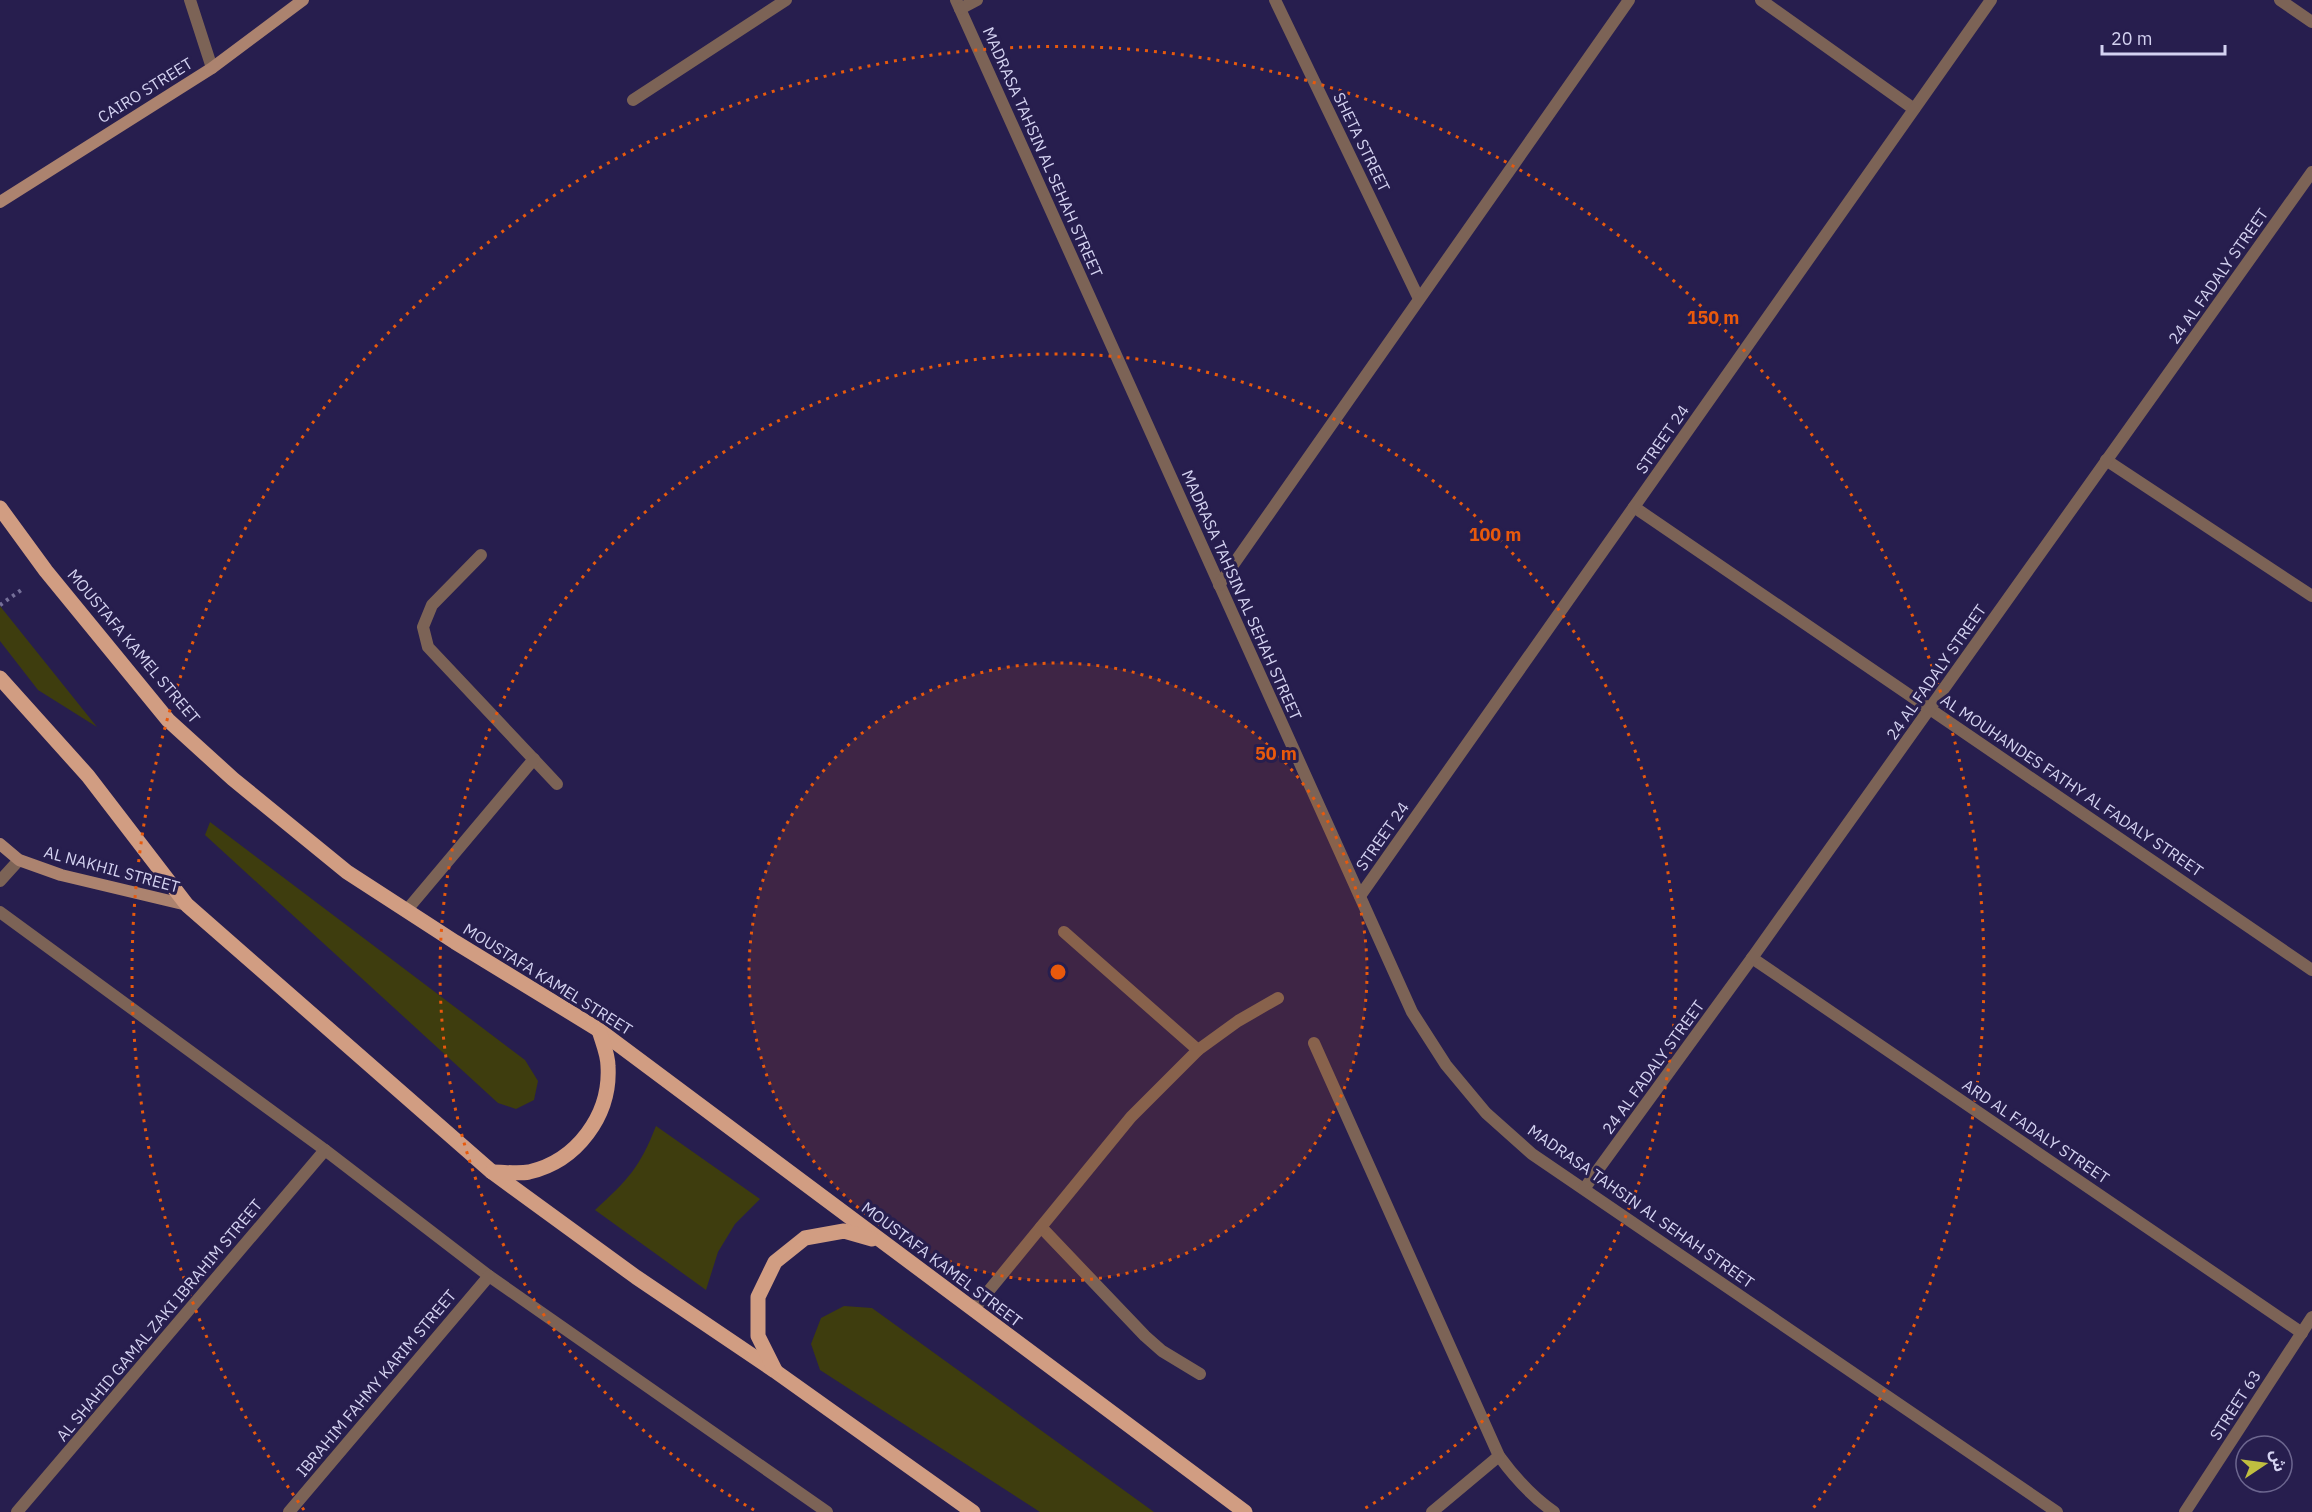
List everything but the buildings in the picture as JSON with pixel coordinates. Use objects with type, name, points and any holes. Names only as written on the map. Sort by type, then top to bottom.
[{"type":"main road","name":"MOUSTAFA KAMEL STREET","points":[[0,508],[46,571],[168,720],[233,779],[347,872],[599,1030],[1245,1512]]},
{"type":"main road","points":[[0,678],[88,776],[186,905],[492,1172],[636,1277],[775,1371],[973,1512]]},
{"type":"main road","points":[[492,1172],[528,1172],[562,1159],[589,1134],[605,1102],[609,1065],[599,1030]]},
{"type":"main road","points":[[775,1371],[758,1336],[758,1297],[775,1262],[805,1238],[844,1231],[880,1241]]},
{"type":"street","points":[[190,0],[212,68]]},
{"type":"street","name":"CAIRO STREET","points":[[0,202],[212,68],[303,0]]},
{"type":"street","points":[[633,100],[786,0]]},
{"type":"street","points":[[958,4],[977,0]]},
{"type":"street","name":"SHETA STREET","points":[[1275,0],[1419,299]]},
{"type":"street","points":[[1220,585],[1629,0]]},
{"type":"street","points":[[1761,0],[1914,109]]},
{"type":"street","name":"STREET 24","points":[[1360,896],[1991,0]]},
{"type":"street","points":[[2280,0],[2312,22]]},
{"type":"street","name":"MADRASA TAHSIN AL SEHAH STREET","points":[[958,4],[1412,1012],[1446,1065],[1486,1113],[1532,1155],[2057,1512]]},
{"type":"street","name":"24 AL FADALY STREET","points":[[1584,1189],[1752,958],[2312,172]]},
{"type":"street","points":[[2106,460],[2312,596]]},
{"type":"street","name":"AL MOUHANDES FATHY AL FADALY STREET","points":[[1634,507],[2312,970]]},
{"type":"street","points":[[481,555],[432,605],[423,627],[428,647],[557,784]]},
{"type":"street","points":[[406,911],[534,759]]},
{"type":"street","name":"AL NAKHIL STREET","points":[[0,844],[18,860],[61,875],[186,905]]},
{"type":"street","points":[[0,881],[18,860]]},
{"type":"street","points":[[0,912],[325,1150],[489,1276],[827,1512]]},
{"type":"street","points":[[1064,932],[1198,1050]]},
{"type":"street","name":"ARD AL FADALY STREET","points":[[1752,958],[2301,1333]]},
{"type":"street","points":[[973,1310],[1131,1117],[1198,1050],[1238,1021],[1278,998]]},
{"type":"street","points":[[1314,1042],[1499,1456],[1516,1479],[1537,1500],[1554,1512]]},
{"type":"street","name":"AL SHAHID GAMAL ZAKI IBRAHIM STREET","points":[[17,1512],[325,1150]]},
{"type":"street","points":[[1041,1227],[1145,1336],[1162,1351],[1200,1374]]},
{"type":"street","name":"IBRAHIM FAHMY KARIM STREET","points":[[289,1512],[489,1276]]},
{"type":"street","name":"STREET 63","points":[[2185,1512],[2312,1317]]},
{"type":"street","points":[[1432,1512],[1499,1456]]},
{"type":"shaded area","points":[[0,606],[97,727],[38,690],[0,641]]},
{"type":"shaded area","points":[[210,822],[525,1060],[538,1081],[534,1100],[516,1109],[498,1103],[205,835]]},
{"type":"shaded area","points":[[656,1126],[760,1199],[735,1224],[718,1252],[706,1290],[595,1210],[632,1172]]},
{"type":"shaded area","points":[[844,1306],[872,1308],[1154,1512],[1040,1512],[820,1370],[811,1344],[821,1318]]}]
